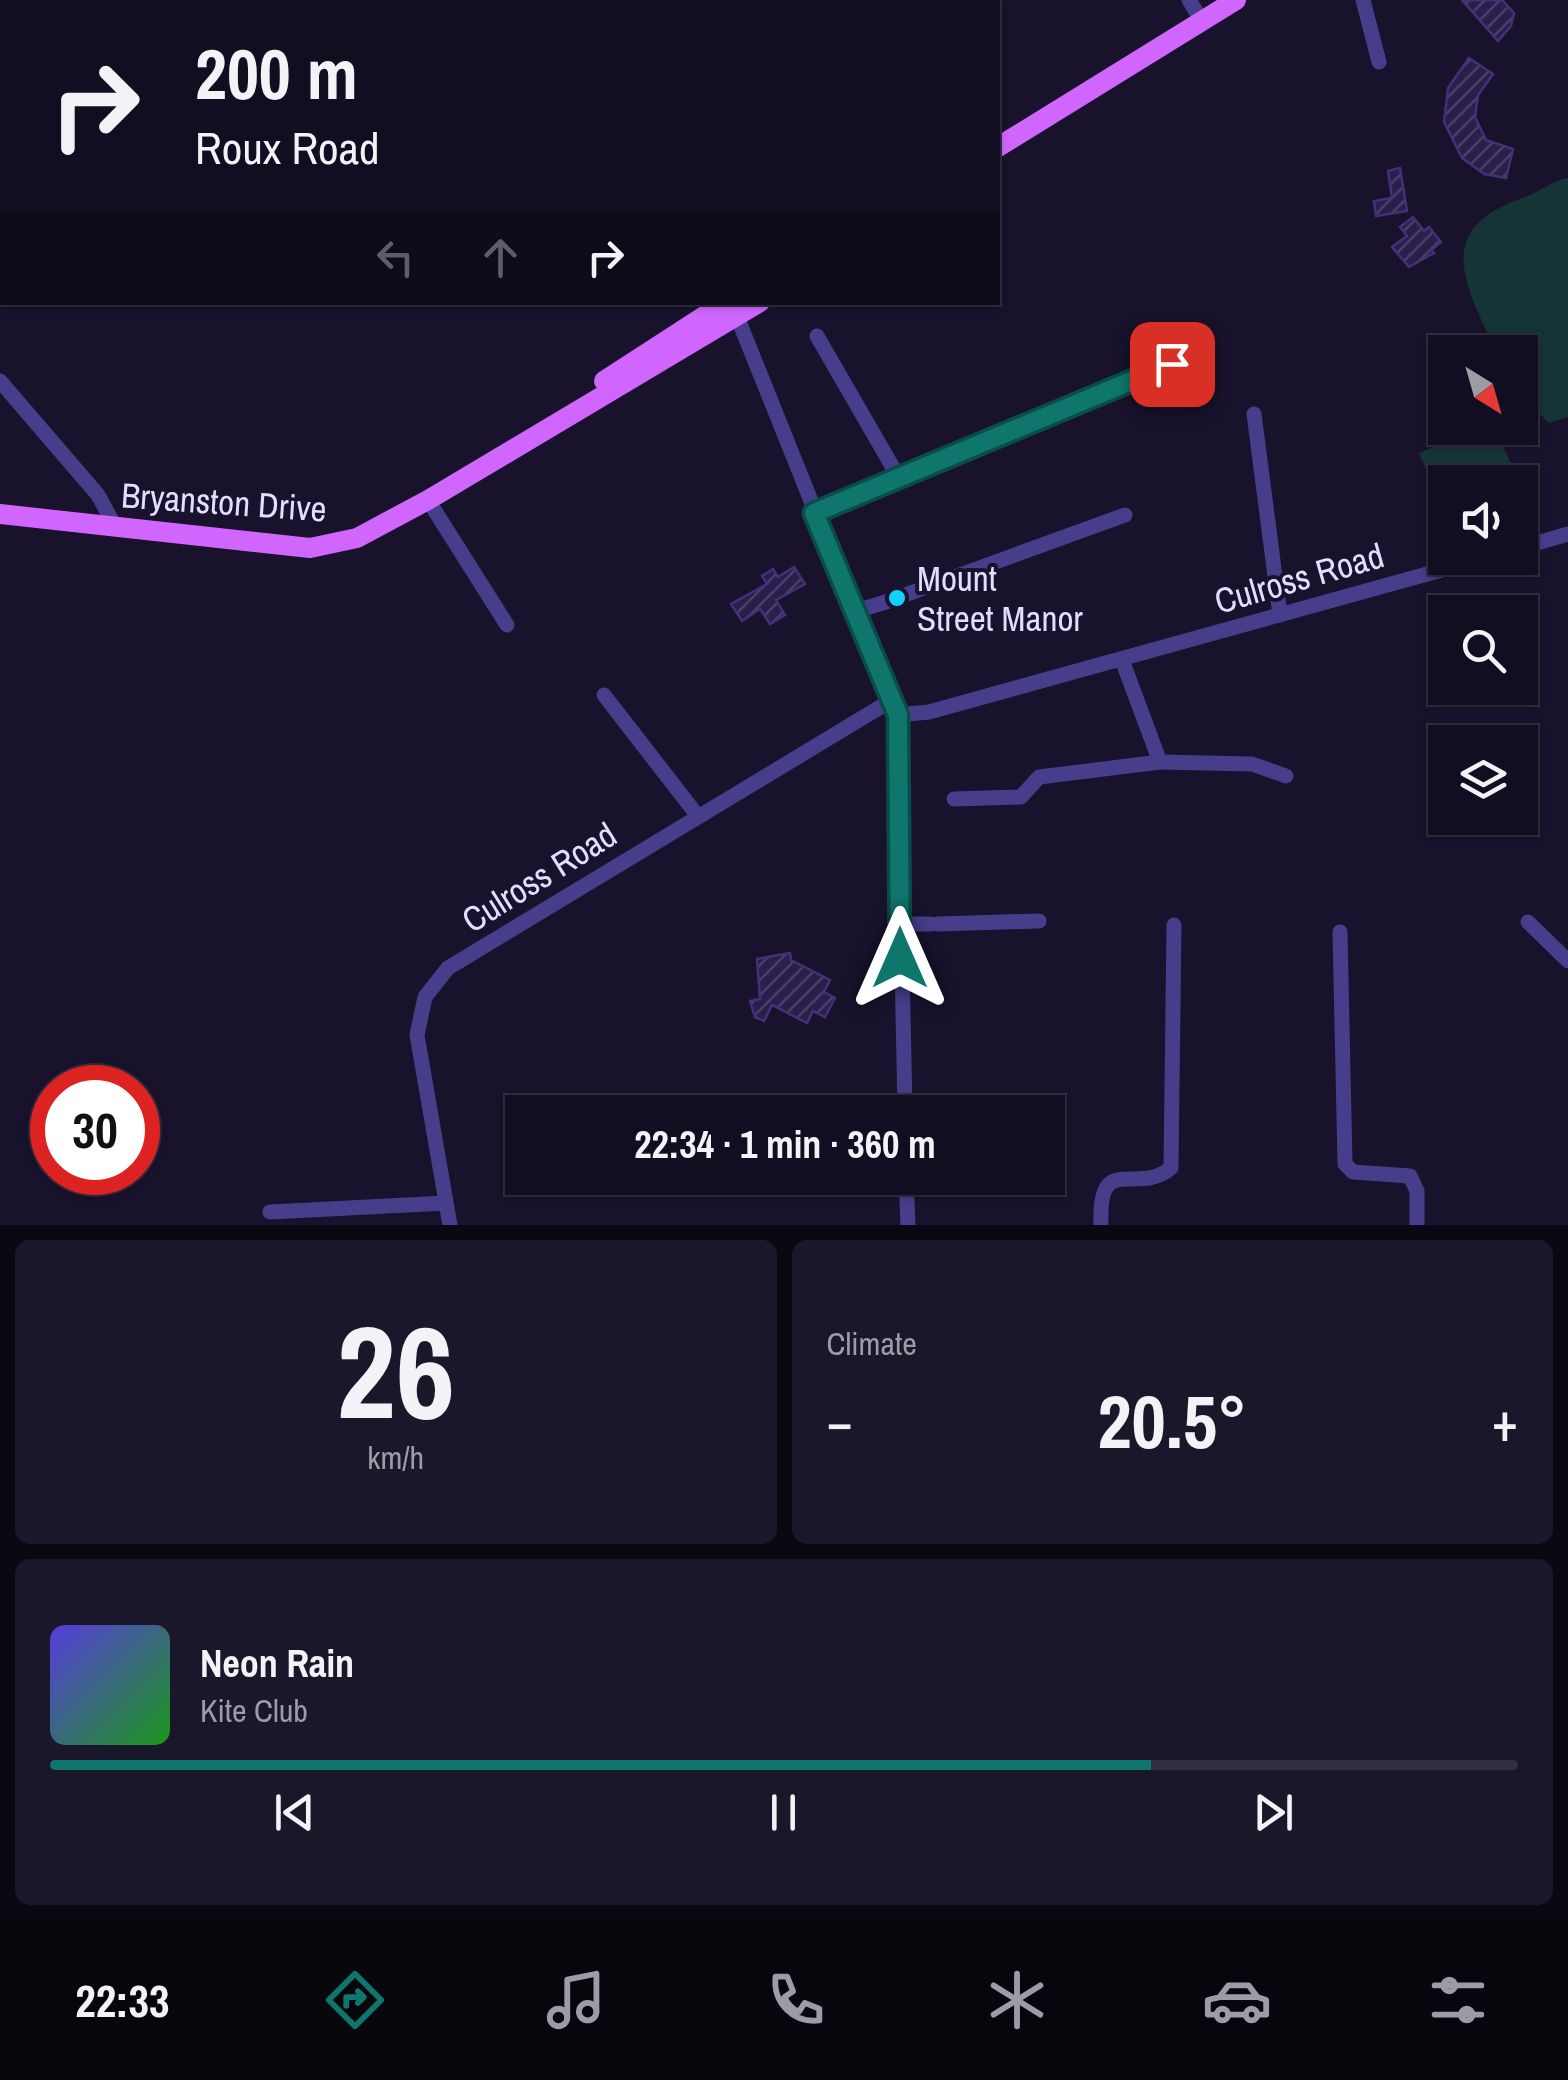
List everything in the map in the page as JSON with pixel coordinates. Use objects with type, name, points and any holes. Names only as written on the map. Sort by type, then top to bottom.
[{"type":"main road","points":[[1000,146],[1236,0]]},
{"type":"main road","name":"Bryanston Drive","points":[[0,514],[322,547],[357,538],[536,434],[574,400],[732,307]]},
{"type":"street","points":[[1189,0],[1202,21]]},
{"type":"street","points":[[1363,0],[1378,62]]},
{"type":"street","points":[[732,307],[852,612],[895,708],[904,1095]]},
{"type":"street","points":[[816,336],[899,478]]},
{"type":"street","points":[[814,513],[1172,364]]},
{"type":"street","points":[[0,381],[98,495],[116,528]]},
{"type":"street","points":[[1254,414],[1280,615]]},
{"type":"street","points":[[428,500],[507,626]]},
{"type":"street","points":[[852,612],[1125,515]]},
{"type":"street","points":[[1538,543],[1568,534]]},
{"type":"street","name":"Culross Road","points":[[450,1225],[417,1035],[425,996],[448,968],[697,815],[895,708],[929,712],[1428,574]]},
{"type":"street","points":[[1122,660],[1160,762]]},
{"type":"street","points":[[604,695],[697,815]]},
{"type":"street","points":[[954,799],[1021,797],[1039,776],[1160,762],[1252,764],[1286,776]]},
{"type":"street","points":[[900,924],[1039,921]]},
{"type":"street","points":[[1528,922],[1564,951]]},
{"type":"street","points":[[1101,1225],[1100,1194],[1105,1186],[1116,1178],[1156,1177],[1171,1168],[1174,924]]},
{"type":"street","points":[[1340,932],[1344,1164],[1353,1172],[1410,1176],[1417,1191],[1416,1225]]},
{"type":"street","points":[[907,1195],[908,1225]]},
{"type":"street","points":[[270,1212],[446,1203]]},
{"type":"green space","points":[[1568,178],[1568,417],[1549,423],[1538,412],[1538,335],[1488,335],[1474,303],[1464,261],[1466,242],[1476,225],[1495,210]]},
{"type":"green space","points":[[1438,445],[1503,445],[1511,465],[1428,465],[1428,474],[1419,453]]},
{"type":"building","points":[[1462,0],[1502,0],[1514,13],[1511,26],[1498,41]]},
{"type":"building","points":[[1469,58],[1493,74],[1478,95],[1475,117],[1486,140],[1513,149],[1506,178],[1484,174],[1462,158],[1444,122],[1448,88]]},
{"type":"building","points":[[1400,168],[1407,211],[1376,216],[1374,201],[1392,198],[1388,171]]},
{"type":"building","points":[[1413,217],[1424,231],[1429,227],[1441,242],[1431,250],[1434,253],[1409,267],[1392,247],[1407,236],[1400,227]]},
{"type":"building","points":[[794,567],[805,584],[776,600],[785,615],[770,624],[760,609],[742,621],[731,604],[767,584],[762,576],[773,569],[778,577]]},
{"type":"building","points":[[790,953],[791,960],[830,980],[824,992],[835,998],[825,1017],[813,1011],[807,1023],[772,1005],[764,1021],[755,1017],[750,1001],[760,999],[757,959]]},
{"type":"place","name":"Mount Street Manor","points":[[897,598]]},
{"type":"route","points":[[900,958],[898,715],[814,513],[1172,364]]}]
